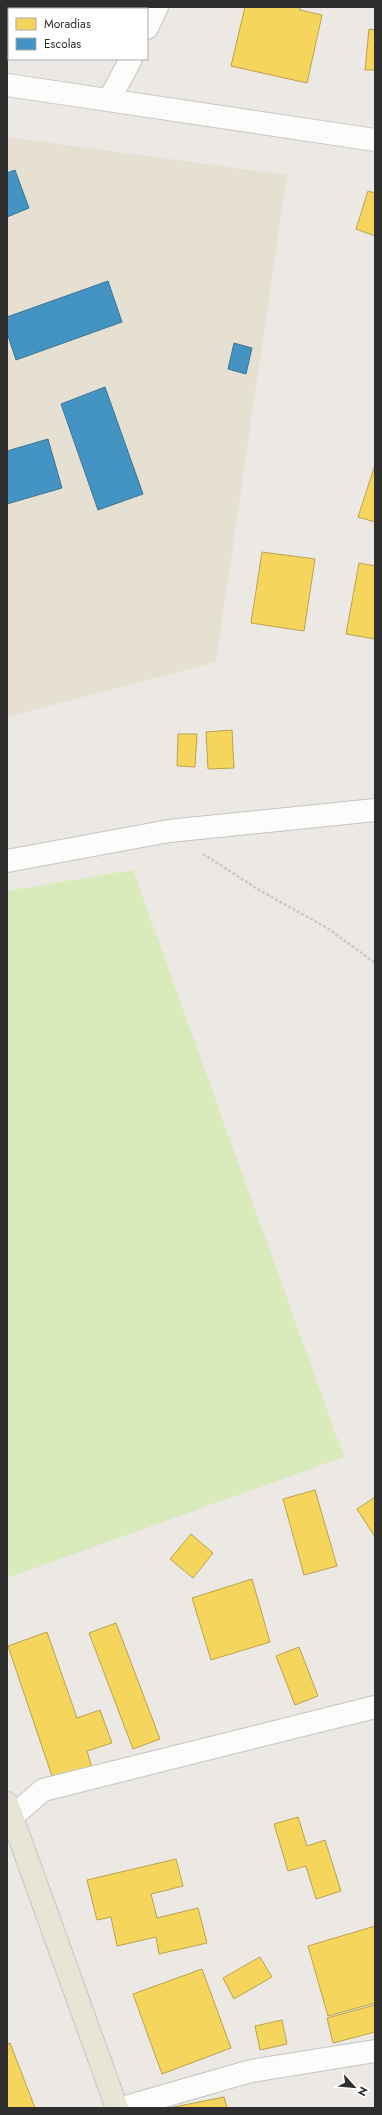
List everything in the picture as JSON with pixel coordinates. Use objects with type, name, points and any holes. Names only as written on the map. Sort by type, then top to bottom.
[{"type":"main road","points":[[10,1810],[117,2108]]},
{"type":"street","points":[[148,26],[158,7]]},
{"type":"street","points":[[109,100],[130,60]]},
{"type":"street","points":[[7,85],[375,140]]},
{"type":"street","points":[[7,861],[169,831],[375,810]]},
{"type":"street","points":[[10,1810],[43,1790],[375,1707]]},
{"type":"street","points":[[122,2108],[251,2071],[375,2050]]},
{"type":"path","points":[[202,854],[259,890],[329,929],[375,963]]},
{"type":"shaded area","points":[[7,137],[287,175],[216,662],[7,717]]},
{"type":"green space","points":[[133,870],[344,1457],[7,1578],[7,891]]},
{"type":"building: Moradias","points":[[245,7],[295,7],[300,8],[300,10],[322,15],[307,83],[231,66]]},
{"type":"building: Moradias","points":[[369,29],[375,30],[375,70],[365,70]]},
{"type":"building: Moradias","points":[[368,191],[375,193],[375,236],[356,229]]},
{"type":"building: Moradias","points":[[375,465],[375,522],[358,517]]},
{"type":"building: Moradias","points":[[262,552],[315,559],[304,631],[251,623]]},
{"type":"building: Moradias","points":[[359,563],[375,566],[375,639],[346,634]]},
{"type":"building: Moradias","points":[[232,730],[234,768],[208,769],[206,732]]},
{"type":"building: Moradias","points":[[178,734],[197,734],[195,767],[177,766]]},
{"type":"building: Moradias","points":[[315,1490],[337,1566],[304,1575],[283,1499]]},
{"type":"building: Moradias","points":[[375,1497],[375,1537],[357,1509]]},
{"type":"building: Moradias","points":[[191,1534],[213,1553],[193,1578],[170,1559]]},
{"type":"building: Moradias","points":[[252,1579],[270,1642],[211,1660],[192,1598]]},
{"type":"building: Moradias","points":[[116,1623],[160,1739],[133,1749],[89,1633]]},
{"type":"building: Moradias","points":[[47,1632],[77,1718],[100,1710],[112,1743],[87,1751],[92,1768],[54,1782],[8,1646]]},
{"type":"building: Moradias","points":[[299,1647],[318,1696],[295,1705],[276,1656]]},
{"type":"building: Moradias","points":[[298,1817],[307,1846],[325,1840],[341,1891],[316,1899],[306,1866],[288,1871],[274,1824]]},
{"type":"building: Moradias","points":[[176,1859],[183,1886],[151,1894],[157,1918],[198,1908],[207,1943],[159,1954],[156,1937],[117,1946],[111,1917],[97,1920],[87,1880]]},
{"type":"building: Moradias","points":[[375,1926],[375,2003],[328,2016],[308,1946]]},
{"type":"building: Moradias","points":[[260,1957],[272,1977],[234,1999],[223,1978]]},
{"type":"building: Moradias","points":[[202,1969],[231,2048],[162,2074],[133,1994]]},
{"type":"building: Moradias","points":[[375,2005],[375,2032],[333,2043],[327,2018]]},
{"type":"building: Moradias","points":[[282,2020],[287,2044],[260,2050],[255,2026]]},
{"type":"building: Moradias","points":[[10,2043],[35,2108],[7,2108],[7,2044]]},
{"type":"building: Moradias","points":[[224,2097],[227,2108],[169,2108]]},
{"type":"building: Escolas","points":[[15,170],[29,208],[7,217],[7,173]]},
{"type":"building: Escolas","points":[[108,281],[122,322],[16,360],[7,333],[7,317]]},
{"type":"building: Escolas","points":[[234,343],[252,348],[246,374],[228,369]]},
{"type":"building: Escolas","points":[[105,387],[143,494],[98,510],[61,404]]},
{"type":"building: Escolas","points":[[48,439],[62,488],[7,504],[7,451]]}]
